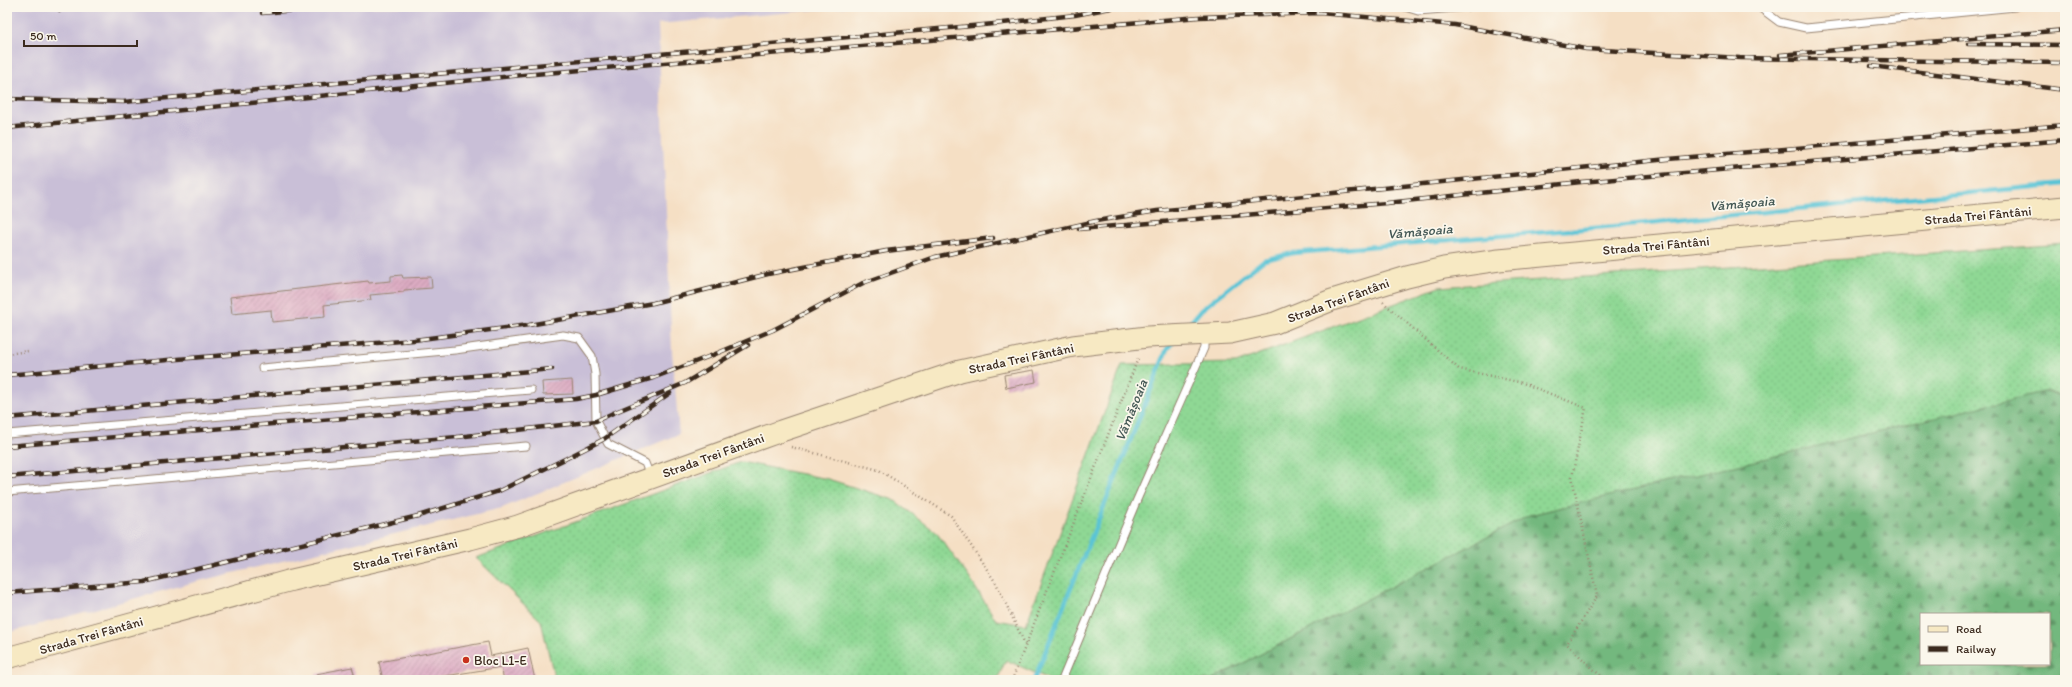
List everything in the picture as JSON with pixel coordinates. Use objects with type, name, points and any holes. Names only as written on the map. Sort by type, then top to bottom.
[{"type":"main road","name":"Strada Trei Fântâni","points":[[7,658],[292,580],[518,526],[781,431],[960,371],[1073,346],[1157,336],[1230,333],[1275,323],[1332,300],[1375,286],[1444,268],[1498,260],[2065,207]]},
{"type":"lane","points":[[1405,7],[1418,11],[1468,7]]},
{"type":"lane","points":[[1759,7],[1779,22],[1806,28],[2015,7]]},
{"type":"lane","points":[[262,368],[455,350],[564,335],[579,338],[592,356],[595,374],[596,422],[604,439],[608,444],[645,463],[651,478]]},
{"type":"lane","points":[[1062,680],[1136,502],[1204,348],[1200,335]]},
{"type":"lane","points":[[7,434],[531,390]]},
{"type":"lane","points":[[7,492],[526,446]]},
{"type":"path","points":[[1375,286],[1381,301],[1459,369],[1523,383],[1586,408],[1572,477],[1597,596],[1567,644],[1605,680]]},
{"type":"path","points":[[1012,680],[1122,395],[1157,336]]},
{"type":"path","points":[[7,354],[28,351]]},
{"type":"path","points":[[781,431],[788,446],[879,470],[951,516],[996,583],[1026,647]]},
{"type":"shaded area","points":[[7,7],[847,7],[658,24],[672,351],[679,434],[502,508],[195,582],[7,633]]},
{"type":"green space","points":[[2065,244],[2065,398],[2047,392],[1530,515],[1211,680],[1051,680],[1006,660],[997,680],[555,680],[541,621],[476,558],[741,462],[828,479],[894,500],[936,532],[968,576],[996,620],[1026,625],[1122,365],[1236,363],[1439,287]]},
{"type":"green space","points":[[2047,391],[2065,398],[2065,680],[1211,680],[1530,515]]},
{"type":"building","points":[[402,275],[403,278],[431,277],[432,288],[370,295],[371,300],[324,305],[325,317],[272,322],[271,310],[232,314],[230,297],[368,281],[369,283],[391,281],[391,276]]},
{"type":"building","points":[[1034,370],[1036,382],[1006,388],[1004,375]]},
{"type":"building","points":[[572,380],[573,394],[543,395],[542,382]]},
{"type":"building","points":[[488,642],[491,656],[528,648],[535,680],[504,680],[501,667],[428,680],[383,680],[379,662]]},
{"type":"building","points":[[352,667],[356,680],[316,680],[316,674]]},
{"type":"waterway","name":"Vămășoaia","points":[[1185,329],[1201,310],[1264,260],[1293,253],[1594,228],[2065,184]]},
{"type":"waterway","name":"Vămășoaia","points":[[1034,680],[1167,349],[1173,342]]},
{"type":"railway","points":[[60,10],[74,7]]},
{"type":"railway","points":[[262,13],[330,7]]},
{"type":"railway","points":[[7,99],[123,102],[994,24],[1075,15],[1116,7]]},
{"type":"railway","points":[[7,128],[523,75],[1199,17],[1320,13],[1455,25],[1586,49],[1740,58],[2065,63]]},
{"type":"railway","points":[[1780,55],[2065,30]]},
{"type":"railway","points":[[1968,44],[2065,45]]},
{"type":"railway","points":[[1871,66],[2065,90]]},
{"type":"railway","points":[[7,446],[576,399],[596,395],[653,378],[713,355],[773,330],[863,283],[935,257],[1096,221],[1157,211],[1668,159],[2065,125]]},
{"type":"railway","points":[[1079,229],[1387,203],[1581,182],[2065,140]]},
{"type":"railway","points":[[7,375],[178,359],[414,340],[529,325],[653,303],[768,274],[886,251],[993,238]]},
{"type":"railway","points":[[7,477],[457,437],[596,421],[685,383],[748,345]]},
{"type":"railway","points":[[7,418],[552,369]]},
{"type":"railway","points":[[7,593],[144,582],[418,516],[499,491],[567,458],[604,439],[670,393]]},
{"type":"place","name":"Bloc L1-E","points":[[466,660]]}]
